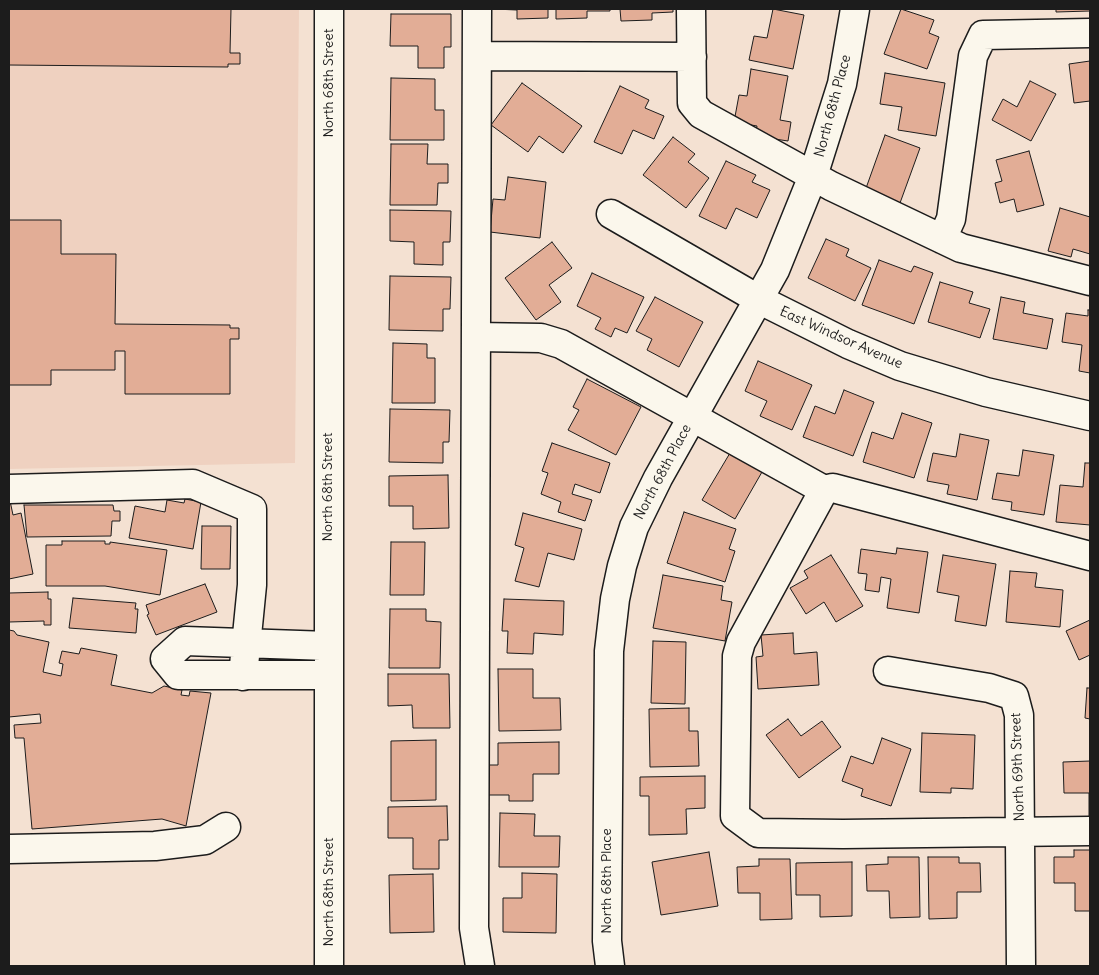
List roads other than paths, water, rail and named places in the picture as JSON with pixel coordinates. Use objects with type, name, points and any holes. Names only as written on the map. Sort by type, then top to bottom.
[{"type":"street","name":"North 68th Street","points":[[329,9],[329,966]]},
{"type":"street","points":[[477,9],[474,928],[480,966]]},
{"type":"street","points":[[691,9],[692,103],[700,114],[813,176],[961,248],[1090,281]]},
{"type":"street","name":"North 68th Place","points":[[610,966],[607,941],[608,651],[611,623],[622,566],[634,527],[692,417],[775,270],[813,176],[842,84],[855,9]]},
{"type":"street","points":[[942,239],[951,219],[973,56],[983,36],[1090,33]]},
{"type":"street","points":[[477,56],[692,57]]},
{"type":"street","name":"East Windsor Avenue","points":[[611,214],[758,299],[848,344],[900,366],[986,392],[1090,416]]},
{"type":"street","points":[[476,337],[540,338],[561,344],[824,490],[834,488],[1090,556]]},
{"type":"street","points":[[9,489],[193,484],[252,509],[252,585],[243,676]]},
{"type":"street","points":[[824,490],[741,642],[738,656],[735,816],[758,833],[1020,833],[1090,831]]},
{"type":"street","points":[[328,646],[185,641],[165,660],[178,675],[328,675]]},
{"type":"street","name":"North 69th Street","points":[[888,671],[990,688],[1014,696],[1019,716],[1021,966]]},
{"type":"street","points":[[9,850],[155,846],[205,840],[226,827]]}]
